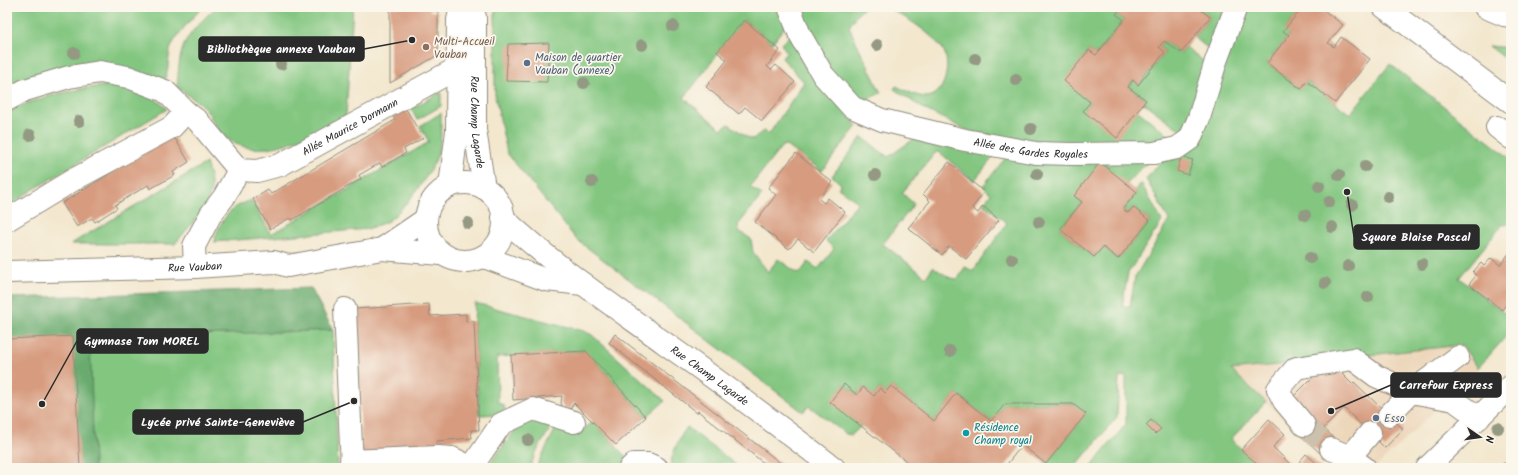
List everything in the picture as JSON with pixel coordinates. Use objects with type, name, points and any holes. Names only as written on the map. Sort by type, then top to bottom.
[{"type":"main road","name":"Rue Champ Lagarde","points":[[461,7],[458,20],[484,188]]},
{"type":"main road","name":"Rue Champ Lagarde","points":[[450,186],[475,17],[471,7]]},
{"type":"main road","name":"Allée des Gardes Royales","points":[[790,7],[800,35],[823,75],[852,107],[882,120],[972,142],[1036,152],[1080,154],[1154,153],[1177,148],[1190,139],[1199,118],[1216,61],[1236,7]]},
{"type":"main road","points":[[1384,7],[1511,102]]},
{"type":"main road","points":[[1485,7],[1504,15],[1511,16]]},
{"type":"main road","name":"Allée Maurice Dormann","points":[[239,170],[257,171],[280,165],[351,128],[452,71],[466,70]]},
{"type":"main road","points":[[7,100],[25,90],[40,85],[69,77],[100,72],[128,76],[165,91],[186,112],[198,121],[239,170],[194,246],[195,268]]},
{"type":"main road","points":[[7,220],[73,180],[172,127],[186,112]]},
{"type":"main road","points":[[462,183],[473,184],[484,188],[500,205],[503,218],[503,229],[498,242],[484,257],[473,261],[462,261],[441,254],[430,239],[426,226],[426,219],[432,201],[440,192],[450,186],[462,183]]},
{"type":"main road","name":"Rue Champ Lagarde","points":[[503,218],[533,246],[583,284],[703,370],[834,468]]},
{"type":"main road","name":"Rue Vauban","points":[[382,250],[426,219]]},
{"type":"main road","name":"Rue Vauban","points":[[7,272],[195,268],[274,262],[288,266],[382,250],[441,254]]},
{"type":"main road","name":"Rue Champ Lagarde","points":[[484,257],[546,280],[583,284]]},
{"type":"main road","points":[[345,308],[351,464],[438,456],[452,458],[472,468],[501,424],[533,410],[574,422]]},
{"type":"main road","points":[[1389,415],[1412,392],[1458,358]]},
{"type":"main road","points":[[1304,425],[1284,401],[1278,390],[1296,368],[1353,359],[1376,376],[1412,392],[1454,400],[1479,418]]},
{"type":"main road","points":[[1427,468],[1511,386]]},
{"type":"main road","points":[[1349,458],[1370,433]]},
{"type":"main road","points":[[630,468],[634,464],[648,464],[657,468]]},
{"type":"shaded area","points":[[1462,345],[1478,369],[1375,468],[1336,468],[1231,370]]},
{"type":"green space","points":[[7,7],[203,7],[175,39],[170,50],[168,69],[164,82],[99,64],[56,68],[7,95]]},
{"type":"green space","points":[[216,7],[353,7],[346,115],[303,138],[270,148],[254,148],[239,145],[225,137],[219,131],[204,107],[177,87],[180,58],[185,43],[195,28]]},
{"type":"green space","points":[[495,7],[781,7],[787,24],[772,43],[744,20],[684,98],[721,129],[729,124],[747,137],[753,139],[763,131],[769,134],[804,82],[782,58],[787,52],[781,44],[793,32],[822,85],[857,126],[822,171],[785,145],[782,146],[750,187],[762,195],[738,225],[739,231],[751,239],[753,252],[768,272],[778,259],[796,272],[800,273],[808,262],[818,269],[834,249],[826,241],[858,202],[838,188],[841,184],[832,176],[862,137],[888,157],[914,139],[995,155],[974,181],[939,152],[936,152],[902,193],[914,204],[883,244],[926,277],[933,267],[950,278],[958,279],[965,267],[973,271],[1007,223],[983,204],[991,194],[983,186],[1007,156],[1150,159],[1127,184],[1075,196],[1082,202],[1060,229],[1094,257],[1103,247],[1118,259],[1150,221],[1134,207],[1128,213],[1123,209],[1137,193],[1135,191],[1141,183],[1162,221],[1128,273],[1122,307],[1130,306],[1135,277],[1169,220],[1146,179],[1165,157],[1178,154],[1246,7],[1303,7],[1284,30],[1289,35],[1267,63],[1300,89],[1307,81],[1350,114],[1390,64],[1511,159],[1511,225],[1503,224],[1459,278],[1511,318],[1511,329],[1478,368],[1462,345],[1231,370],[1266,402],[1231,439],[1255,462],[1250,468],[1090,468],[1126,424],[1126,376],[1119,377],[1117,417],[1074,468],[1051,468],[1046,464],[1085,415],[1073,404],[1005,404],[991,421],[956,393],[934,421],[891,386],[885,393],[880,388],[874,396],[863,387],[857,395],[844,384],[861,426],[852,435],[846,434],[809,406],[803,412],[576,239],[507,153],[495,96]]},
{"type":"green space","points":[[798,7],[865,7],[856,16],[849,27],[881,93],[863,101],[852,100],[831,73]]},
{"type":"green space","points":[[885,7],[1122,7],[1116,14],[1124,20],[1096,55],[1089,50],[1065,81],[1090,102],[1083,111],[1138,111],[1176,141],[1162,145],[1037,146],[966,130],[924,109],[894,89],[896,86],[910,93],[925,97],[932,96],[938,92],[945,78],[947,61],[942,48],[937,42],[908,19]]},
{"type":"green space","points":[[1197,7],[1225,7],[1211,51],[1194,37],[1210,17]]},
{"type":"green space","points":[[1164,41],[1181,53],[1186,47],[1207,64],[1183,132],[1144,103],[1146,100],[1128,87],[1133,80],[1139,85],[1165,52],[1159,47]]},
{"type":"green space","points":[[1489,46],[1511,48],[1511,63]]},
{"type":"green space","points":[[114,85],[146,91],[167,109],[26,194],[7,208],[7,112],[45,97],[87,88]]},
{"type":"green space","points":[[441,92],[441,106],[417,120],[411,109]]},
{"type":"green space","points":[[441,113],[440,143],[438,153],[431,169],[402,209],[388,221],[368,229],[214,242],[219,229],[230,212],[239,205],[251,200],[271,234],[429,142],[420,126]]},
{"type":"green space","points":[[206,163],[211,183],[209,197],[202,211],[175,244],[71,244]]},
{"type":"green space","points":[[311,288],[333,330],[90,339],[94,468],[7,468],[7,298]]},
{"type":"green space","points":[[475,303],[584,331],[592,335],[665,401],[646,417],[586,351],[497,357],[498,402],[504,406],[505,410],[502,414],[479,415],[474,321]]},
{"type":"green space","points":[[333,330],[338,468],[94,468],[89,339]]},
{"type":"green space","points":[[531,419],[554,422],[535,454],[530,468],[486,468],[521,423]]},
{"type":"green space","points":[[593,422],[629,460],[620,468],[536,468],[558,424],[576,435]]},
{"type":"green space","points":[[687,427],[740,468],[670,468],[676,446]]},
{"type":"building","points":[[390,7],[430,7],[430,11],[438,11],[438,55],[390,83]]},
{"type":"building","points":[[1122,7],[1197,7],[1210,17],[1181,53],[1164,41],[1159,47],[1165,52],[1138,85],[1133,80],[1128,87],[1146,100],[1117,138],[1083,111],[1090,102],[1064,81],[1089,50],[1096,55],[1124,20],[1116,14]]},
{"type":"building","points":[[1303,7],[1320,7],[1343,25],[1328,43],[1334,47],[1341,37],[1370,59],[1335,103],[1307,81],[1301,89],[1267,63],[1289,35],[1283,31]]},
{"type":"building","points":[[744,20],[780,50],[767,66],[771,70],[776,65],[795,82],[762,121],[745,107],[739,114],[706,87],[727,60],[717,52]]},
{"type":"building","name":"Maison de quartier Vauban (annexe)","points":[[549,43],[547,82],[506,81],[508,44]]},
{"type":"building","points":[[406,109],[423,138],[404,149],[406,153],[382,167],[380,163],[359,175],[361,179],[292,220],[290,218],[270,229],[253,199],[268,190],[271,194],[395,120],[393,116]]},
{"type":"building","points":[[173,135],[189,162],[173,172],[175,175],[150,189],[148,185],[115,205],[117,208],[95,222],[92,218],[77,227],[62,203]]},
{"type":"building","points":[[796,153],[832,182],[819,199],[824,203],[828,198],[845,212],[814,252],[798,239],[789,249],[755,222],[776,195],[768,188]]},
{"type":"building","points":[[1181,157],[1193,160],[1188,175],[1177,171]]},
{"type":"building","points":[[949,162],[984,192],[972,208],[978,213],[983,206],[999,220],[966,259],[949,246],[942,255],[908,228],[930,201],[923,194]]},
{"type":"building","points":[[1100,162],[1137,192],[1123,209],[1128,213],[1133,207],[1150,221],[1118,259],[1103,247],[1094,257],[1060,229],[1082,202],[1074,196]]},
{"type":"building","points":[[1511,251],[1511,298],[1502,310],[1469,284],[1476,276],[1473,272],[1481,263],[1484,266],[1491,258],[1500,265]]},
{"type":"building","points":[[429,304],[430,316],[466,314],[466,322],[474,321],[479,430],[471,430],[472,438],[437,441],[438,452],[362,456],[355,309]]},
{"type":"building","points":[[615,334],[787,468],[770,468],[698,411],[697,413],[609,343]]},
{"type":"building","points":[[73,336],[80,468],[7,468],[7,339]]},
{"type":"building","points":[[586,351],[646,417],[616,445],[574,403],[570,409],[563,408],[561,403],[562,396],[513,400],[511,355]]},
{"type":"building","points":[[1344,371],[1342,374],[1352,384],[1354,382],[1403,429],[1385,448],[1344,408],[1324,428],[1337,442],[1323,456],[1298,432],[1292,398],[1317,373]]},
{"type":"building","points":[[844,384],[857,395],[863,387],[874,396],[880,388],[885,393],[891,386],[934,421],[956,393],[991,421],[1005,404],[1073,404],[1086,414],[1046,464],[1022,445],[1004,468],[915,468],[830,402]]},
{"type":"building","points":[[1269,419],[1285,434],[1273,447],[1294,468],[1261,468],[1241,450]]},
{"type":"building","points":[[1151,420],[1161,429],[1155,434],[1146,425]]},
{"type":"building","points":[[1306,454],[1322,468],[1294,468]]},
{"type":"building","points":[[1511,459],[1511,468],[1499,468],[1504,463],[1506,464]]},
{"type":"tunnel","points":[[1304,425],[1331,449]]},
{"type":"place","name":"Bibliothèque annexe Vauban","points":[[412,40]]},
{"type":"place","name":"Multi-Accueil Vauban","points":[[426,47]]},
{"type":"place","name":"Maison de quartier Vauban (annexe)","points":[[527,63]]},
{"type":"place","name":"Square Blaise Pascal","points":[[1347,192]]},
{"type":"place","name":"Lycée privé Sainte-Geneviève","points":[[354,401]]},
{"type":"place","name":"Gymnase Tom MOREL","points":[[42,404]]},
{"type":"place","name":"Carrefour Express","points":[[1331,411]]},
{"type":"place","name":"Esso","points":[[1376,418]]},
{"type":"place","name":"Résidence Champ royal","points":[[966,433]]}]
